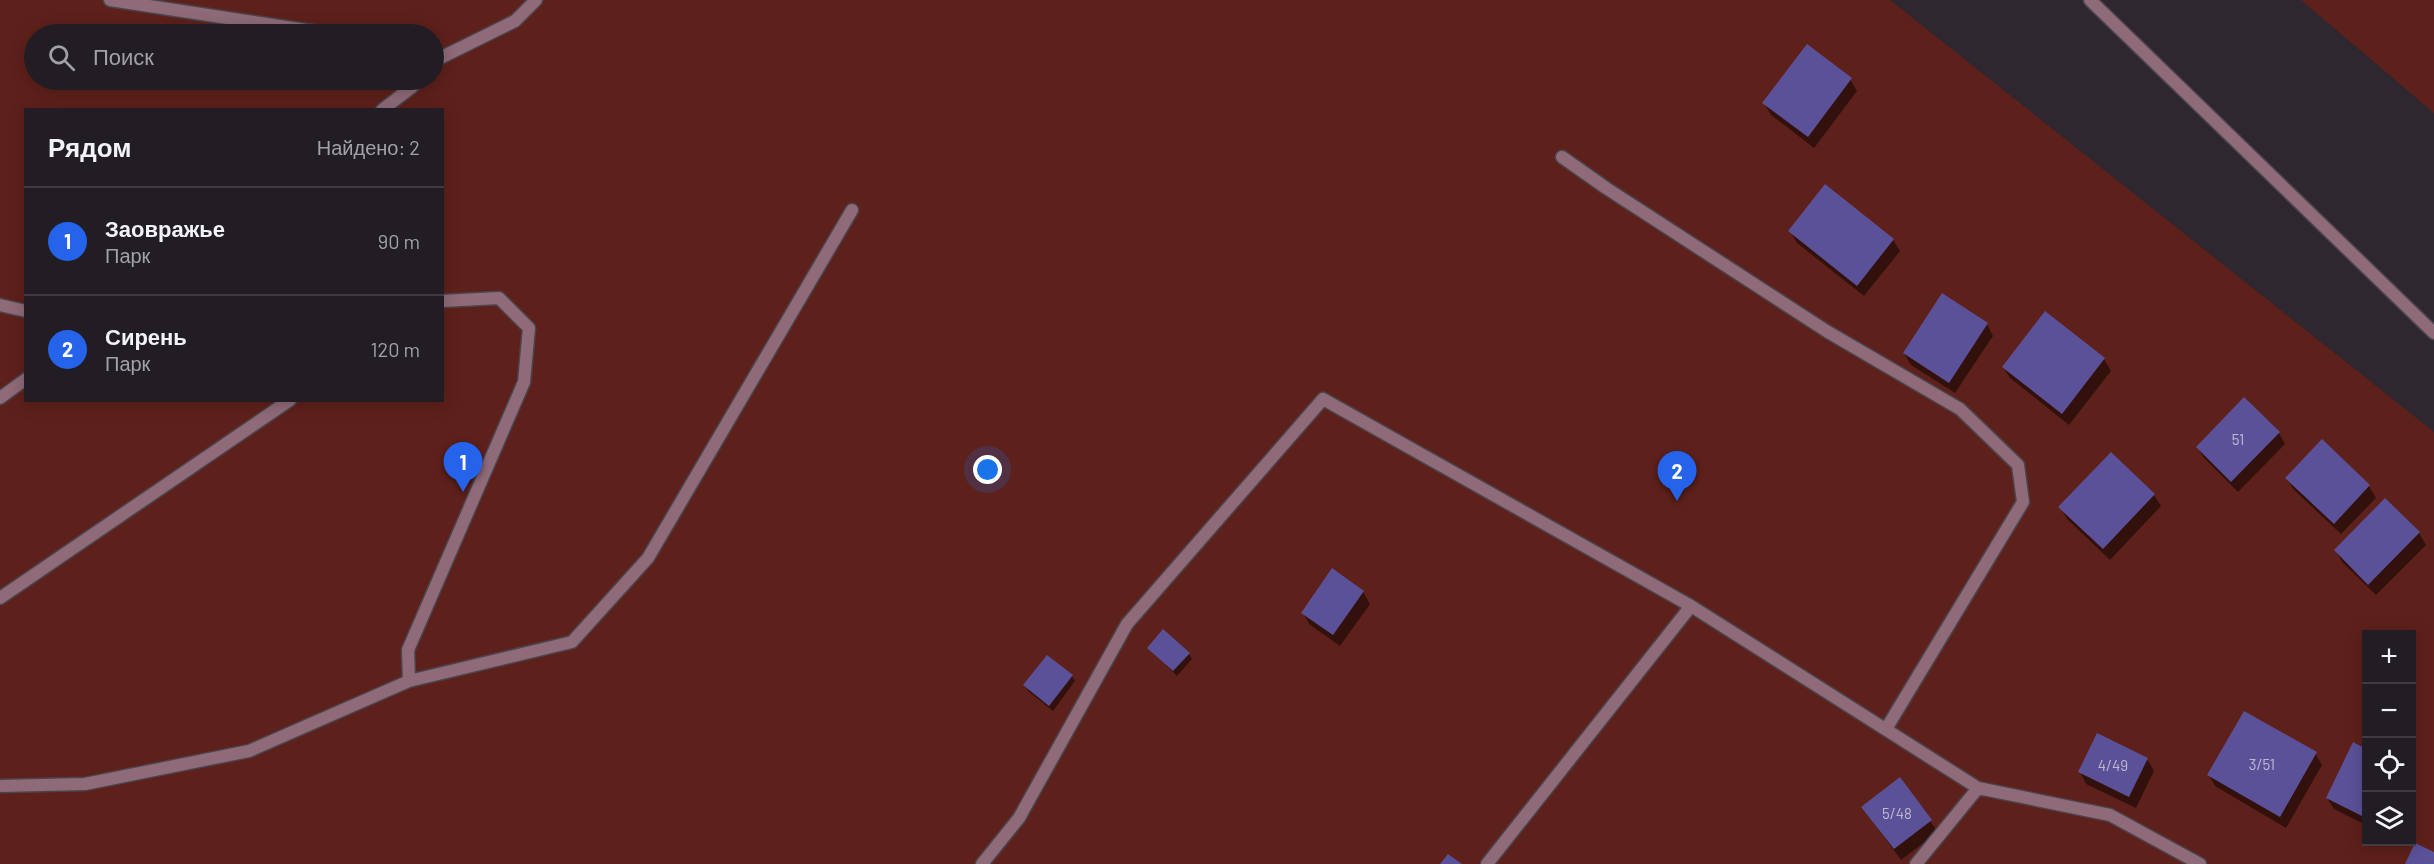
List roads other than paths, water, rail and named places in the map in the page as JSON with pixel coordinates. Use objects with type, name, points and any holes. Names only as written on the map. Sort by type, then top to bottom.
[{"type":"street","points":[[110,0],[267,24]]},
{"type":"street","points":[[444,56],[515,21],[536,0]]},
{"type":"street","points":[[2090,0],[2434,333]]},
{"type":"street","points":[[385,108],[408,90]]},
{"type":"street","points":[[1562,157],[1819,326],[1960,409],[2018,465],[2023,502],[1886,729]]},
{"type":"street","points":[[0,786],[85,784],[249,751],[409,681],[572,642],[648,558],[852,210]]},
{"type":"street","points":[[409,681],[408,650],[524,382],[529,328],[499,298],[444,301]]},
{"type":"street","points":[[0,305],[24,310]]},
{"type":"street","points":[[0,398],[24,380]]},
{"type":"street","points":[[982,864],[1019,818],[1127,624],[1323,399],[1691,606],[1978,788],[2110,815],[2200,864]]},
{"type":"street","points":[[0,597],[287,402]]},
{"type":"street","points":[[1487,864],[1691,606]]},
{"type":"street","points":[[1916,864],[1978,788]]},
{"type":"place","name":"Заовражье","points":[[463,492]]},
{"type":"place","name":"Сирень","points":[[1677,501]]}]
